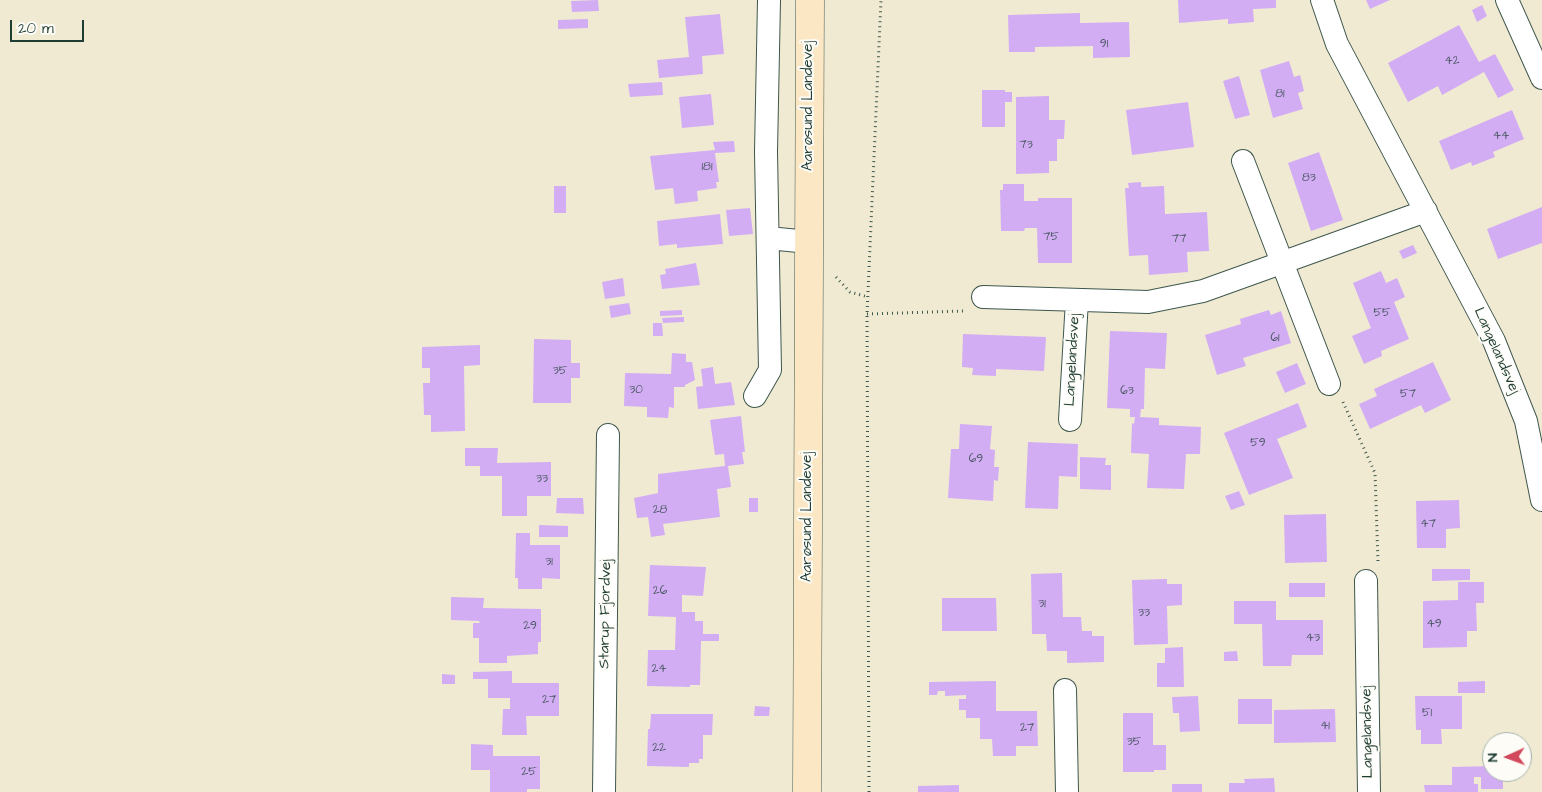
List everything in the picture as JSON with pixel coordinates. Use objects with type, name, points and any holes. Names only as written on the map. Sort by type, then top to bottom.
[{"type":"street","points":[[755,396],[770,370],[766,152],[769,0]]},
{"type":"street","name":"Aarøsund Landevej","points":[[807,792],[810,0]]},
{"type":"street","name":"Langelandsvej","points":[[1322,0],[1337,44],[1494,342],[1526,422],[1542,500]]},
{"type":"street","points":[[1507,0],[1542,78]]},
{"type":"street","points":[[1243,161],[1329,384]]},
{"type":"street","name":"Langelandsvej","points":[[983,297],[1148,302],[1203,291],[1426,211]]},
{"type":"street","points":[[768,238],[809,242]]},
{"type":"street","name":"Langelandsvej","points":[[1070,420],[1077,300]]},
{"type":"street","name":"Starup Fjordvej","points":[[604,792],[608,435]]},
{"type":"street","name":"Langelandsvej","points":[[1366,581],[1369,792]]},
{"type":"street","points":[[1065,690],[1067,792]]},
{"type":"path","points":[[869,792],[867,314],[881,0]]},
{"type":"path","points":[[867,314],[973,311],[983,297]]},
{"type":"path","points":[[1329,384],[1337,390],[1375,473],[1379,570],[1366,581]]},
{"type":"building","points":[[598,0],[599,11],[572,12],[571,1]]},
{"type":"building","points":[[1178,0],[1276,0],[1276,8],[1253,9],[1254,22],[1228,24],[1228,19],[1179,23]]},
{"type":"building","points":[[1366,0],[1390,0],[1370,9]]},
{"type":"building","points":[[1482,5],[1487,16],[1477,22],[1472,10]]},
{"type":"building","points":[[1080,13],[1080,23],[1129,22],[1130,57],[1093,58],[1093,46],[1035,47],[1035,52],[1009,52],[1008,15]]},
{"type":"building","points":[[720,14],[724,54],[702,56],[703,74],[659,78],[657,60],[689,57],[685,17]]},
{"type":"building","points":[[588,19],[588,28],[558,29],[558,20]]},
{"type":"building","points":[[1459,25],[1479,62],[1495,54],[1514,90],[1498,98],[1484,72],[1442,95],[1438,86],[1408,102],[1388,63]]},
{"type":"building","points":[[1289,61],[1294,77],[1300,75],[1304,91],[1298,93],[1303,109],[1273,118],[1260,70]]},
{"type":"building","points":[[1239,76],[1250,115],[1235,119],[1223,81]]},
{"type":"building","points":[[662,82],[663,95],[630,97],[628,84]]},
{"type":"building","points":[[982,90],[1005,90],[1005,92],[1012,92],[1012,102],[1005,102],[1005,127],[982,127]]},
{"type":"building","points":[[711,94],[714,125],[682,128],[679,97]]},
{"type":"building","points":[[1049,96],[1049,120],[1065,120],[1064,139],[1057,139],[1057,161],[1049,161],[1049,173],[1016,174],[1016,97]]},
{"type":"building","points":[[1188,102],[1194,147],[1132,155],[1126,110]]},
{"type":"building","points":[[1512,110],[1524,139],[1493,152],[1495,157],[1472,166],[1471,162],[1451,170],[1439,141]]},
{"type":"building","points":[[734,141],[735,152],[715,153],[719,182],[716,182],[717,188],[697,191],[698,201],[675,204],[673,188],[655,190],[650,156],[715,150],[713,142]]},
{"type":"building","points":[[1319,152],[1343,220],[1311,231],[1288,163]]},
{"type":"building","points":[[1141,182],[1141,187],[1164,186],[1165,214],[1207,212],[1209,251],[1187,252],[1188,272],[1149,275],[1148,255],[1129,256],[1125,188],[1129,188],[1128,183]]},
{"type":"building","points":[[1003,184],[1024,184],[1024,201],[1038,201],[1038,198],[1072,198],[1072,263],[1038,263],[1037,228],[1025,228],[1024,231],[1001,231],[1000,190],[1003,190]]},
{"type":"building","points":[[554,186],[566,186],[566,213],[554,213]]},
{"type":"building","points":[[1542,207],[1542,243],[1498,259],[1487,229]]},
{"type":"building","points":[[750,208],[753,234],[729,236],[726,210]]},
{"type":"building","points":[[720,214],[723,244],[677,248],[677,244],[659,246],[657,221]]},
{"type":"building","points":[[1413,245],[1417,253],[1403,259],[1399,251]]},
{"type":"building","points":[[696,263],[700,285],[662,289],[660,275],[666,274],[665,269]]},
{"type":"building","points":[[1381,271],[1386,283],[1397,278],[1405,297],[1394,302],[1409,339],[1381,351],[1382,356],[1364,364],[1352,336],[1371,328],[1353,283]]},
{"type":"building","points":[[623,278],[625,296],[605,299],[602,282]]},
{"type":"building","points":[[629,303],[631,314],[611,318],[609,306]]},
{"type":"building","points":[[682,310],[682,315],[660,316],[660,311]]},
{"type":"building","points":[[1269,310],[1271,315],[1281,311],[1291,343],[1243,358],[1246,366],[1217,375],[1205,335],[1241,324],[1240,319]]},
{"type":"building","points":[[684,317],[684,322],[663,323],[662,318]]},
{"type":"building","points":[[653,323],[662,323],[663,336],[653,336]]},
{"type":"building","points":[[1110,331],[1167,333],[1165,369],[1145,368],[1144,409],[1141,409],[1140,417],[1159,418],[1159,425],[1201,427],[1200,454],[1186,454],[1184,489],[1147,488],[1149,454],[1131,453],[1132,423],[1134,424],[1135,417],[1130,417],[1130,409],[1107,408]]},
{"type":"building","points":[[963,334],[1046,337],[1044,371],[996,369],[996,376],[972,375],[973,368],[962,367]]},
{"type":"building","points":[[534,339],[571,340],[571,363],[580,363],[580,378],[571,378],[571,403],[533,403]]},
{"type":"building","points":[[480,345],[480,365],[464,366],[465,431],[431,432],[431,415],[424,415],[423,383],[430,383],[430,368],[422,368],[422,347]]},
{"type":"building","points":[[672,353],[686,354],[686,362],[692,362],[695,380],[685,385],[685,387],[674,387],[674,408],[669,407],[668,418],[647,417],[647,407],[624,406],[625,373],[671,374]]},
{"type":"building","points":[[1433,362],[1451,400],[1425,413],[1421,405],[1370,429],[1359,404],[1377,396],[1374,389]]},
{"type":"building","points":[[1297,363],[1306,384],[1285,393],[1276,372]]},
{"type":"building","points":[[713,367],[715,384],[731,382],[735,405],[698,409],[696,387],[703,386],[701,369]]},
{"type":"building","points":[[1298,403],[1307,427],[1277,439],[1293,478],[1249,495],[1224,433]]},
{"type":"building","points":[[741,416],[745,452],[742,452],[744,464],[728,466],[731,487],[717,489],[720,517],[663,524],[665,535],[651,537],[648,517],[637,518],[634,498],[658,493],[658,474],[725,466],[724,454],[715,455],[710,420]]},
{"type":"building","points":[[960,424],[992,426],[990,449],[995,450],[994,467],[999,467],[998,481],[994,480],[993,501],[948,498],[951,449],[959,449]]},
{"type":"building","points":[[1028,442],[1078,444],[1077,477],[1059,476],[1058,509],[1025,508]]},
{"type":"building","points":[[465,448],[498,448],[497,463],[551,462],[551,496],[527,496],[527,516],[502,516],[502,476],[480,476],[480,466],[465,466]]},
{"type":"building","points":[[1080,457],[1106,458],[1105,465],[1111,465],[1111,490],[1080,489]]},
{"type":"building","points":[[1239,491],[1245,505],[1231,510],[1225,496]]},
{"type":"building","points":[[557,498],[583,498],[584,514],[556,513]]},
{"type":"building","points":[[749,498],[758,498],[758,512],[749,512]]},
{"type":"building","points":[[1459,500],[1460,528],[1446,529],[1446,548],[1417,548],[1416,501]]},
{"type":"building","points":[[1326,514],[1327,562],[1285,563],[1284,515]]},
{"type":"building","points":[[539,525],[568,526],[568,537],[539,537]]},
{"type":"building","points":[[516,533],[530,533],[530,545],[560,545],[560,579],[542,578],[542,589],[518,589],[518,578],[515,578]]},
{"type":"building","points":[[650,565],[706,567],[703,596],[682,595],[682,612],[695,612],[695,621],[703,621],[703,634],[719,634],[719,641],[701,641],[700,685],[690,685],[690,687],[647,686],[648,650],[675,650],[676,617],[648,616]]},
{"type":"building","points":[[1432,569],[1470,569],[1470,580],[1432,581]]},
{"type":"building","points":[[1062,573],[1063,617],[1081,617],[1082,631],[1092,631],[1092,636],[1104,636],[1104,662],[1067,663],[1067,651],[1047,651],[1046,634],[1032,634],[1031,574]]},
{"type":"building","points":[[1167,579],[1167,584],[1182,584],[1182,605],[1167,606],[1168,644],[1134,645],[1132,580]]},
{"type":"building","points":[[1458,582],[1484,582],[1484,603],[1476,603],[1477,631],[1467,631],[1467,647],[1423,648],[1423,601],[1458,600]]},
{"type":"building","points":[[1289,583],[1325,583],[1325,597],[1289,597]]},
{"type":"building","points":[[451,597],[484,598],[483,608],[541,609],[541,642],[538,642],[538,654],[507,656],[507,663],[479,663],[479,638],[473,638],[473,623],[480,623],[479,621],[451,620]]},
{"type":"building","points":[[942,598],[996,598],[997,631],[942,631]]},
{"type":"building","points":[[1234,601],[1276,601],[1276,620],[1323,620],[1323,655],[1292,655],[1291,666],[1263,666],[1262,624],[1234,624]]},
{"type":"building","points":[[1183,647],[1184,687],[1157,687],[1157,663],[1165,663],[1165,648]]},
{"type":"building","points":[[1237,651],[1238,661],[1224,661],[1224,652]]},
{"type":"building","points":[[512,671],[512,683],[559,683],[559,716],[526,716],[527,735],[502,735],[503,709],[510,709],[510,698],[488,698],[488,679],[473,679],[473,672]]},
{"type":"building","points":[[442,674],[455,675],[455,684],[442,684]]},
{"type":"building","points":[[996,681],[996,711],[1037,711],[1038,746],[1016,746],[1016,756],[993,756],[992,739],[980,739],[980,718],[966,718],[966,710],[959,710],[959,699],[966,699],[966,695],[945,696],[945,691],[938,691],[937,695],[929,695],[929,682]]},
{"type":"building","points":[[1485,681],[1485,693],[1458,693],[1458,682]]},
{"type":"building","points":[[1198,696],[1200,731],[1180,732],[1179,713],[1173,713],[1172,697]]},
{"type":"building","points":[[1415,696],[1462,696],[1462,729],[1441,729],[1442,744],[1421,744],[1421,730],[1416,730]]},
{"type":"building","points":[[1238,699],[1272,699],[1272,724],[1238,724]]},
{"type":"building","points":[[755,706],[770,707],[769,716],[754,716]]},
{"type":"building","points":[[1335,709],[1336,742],[1274,743],[1274,710]]},
{"type":"building","points":[[1123,713],[1153,713],[1153,745],[1166,745],[1166,770],[1123,772]]},
{"type":"building","points":[[651,714],[713,714],[712,735],[703,735],[703,759],[699,759],[699,763],[689,763],[689,767],[647,766],[648,729],[650,729]]},
{"type":"building","points":[[471,744],[493,745],[493,756],[540,756],[540,789],[527,789],[527,792],[490,792],[490,770],[471,770]]},
{"type":"building","points":[[1482,766],[1482,782],[1503,782],[1503,789],[1481,789],[1481,777],[1474,777],[1474,784],[1478,784],[1478,792],[1425,792],[1424,785],[1452,785],[1452,767]]},
{"type":"building","points":[[1274,778],[1275,792],[1229,792],[1229,783],[1245,783],[1244,779]]},
{"type":"building","points":[[1172,784],[1202,784],[1202,792],[1172,792]]},
{"type":"building","points":[[959,785],[959,792],[918,792],[918,786]]}]
